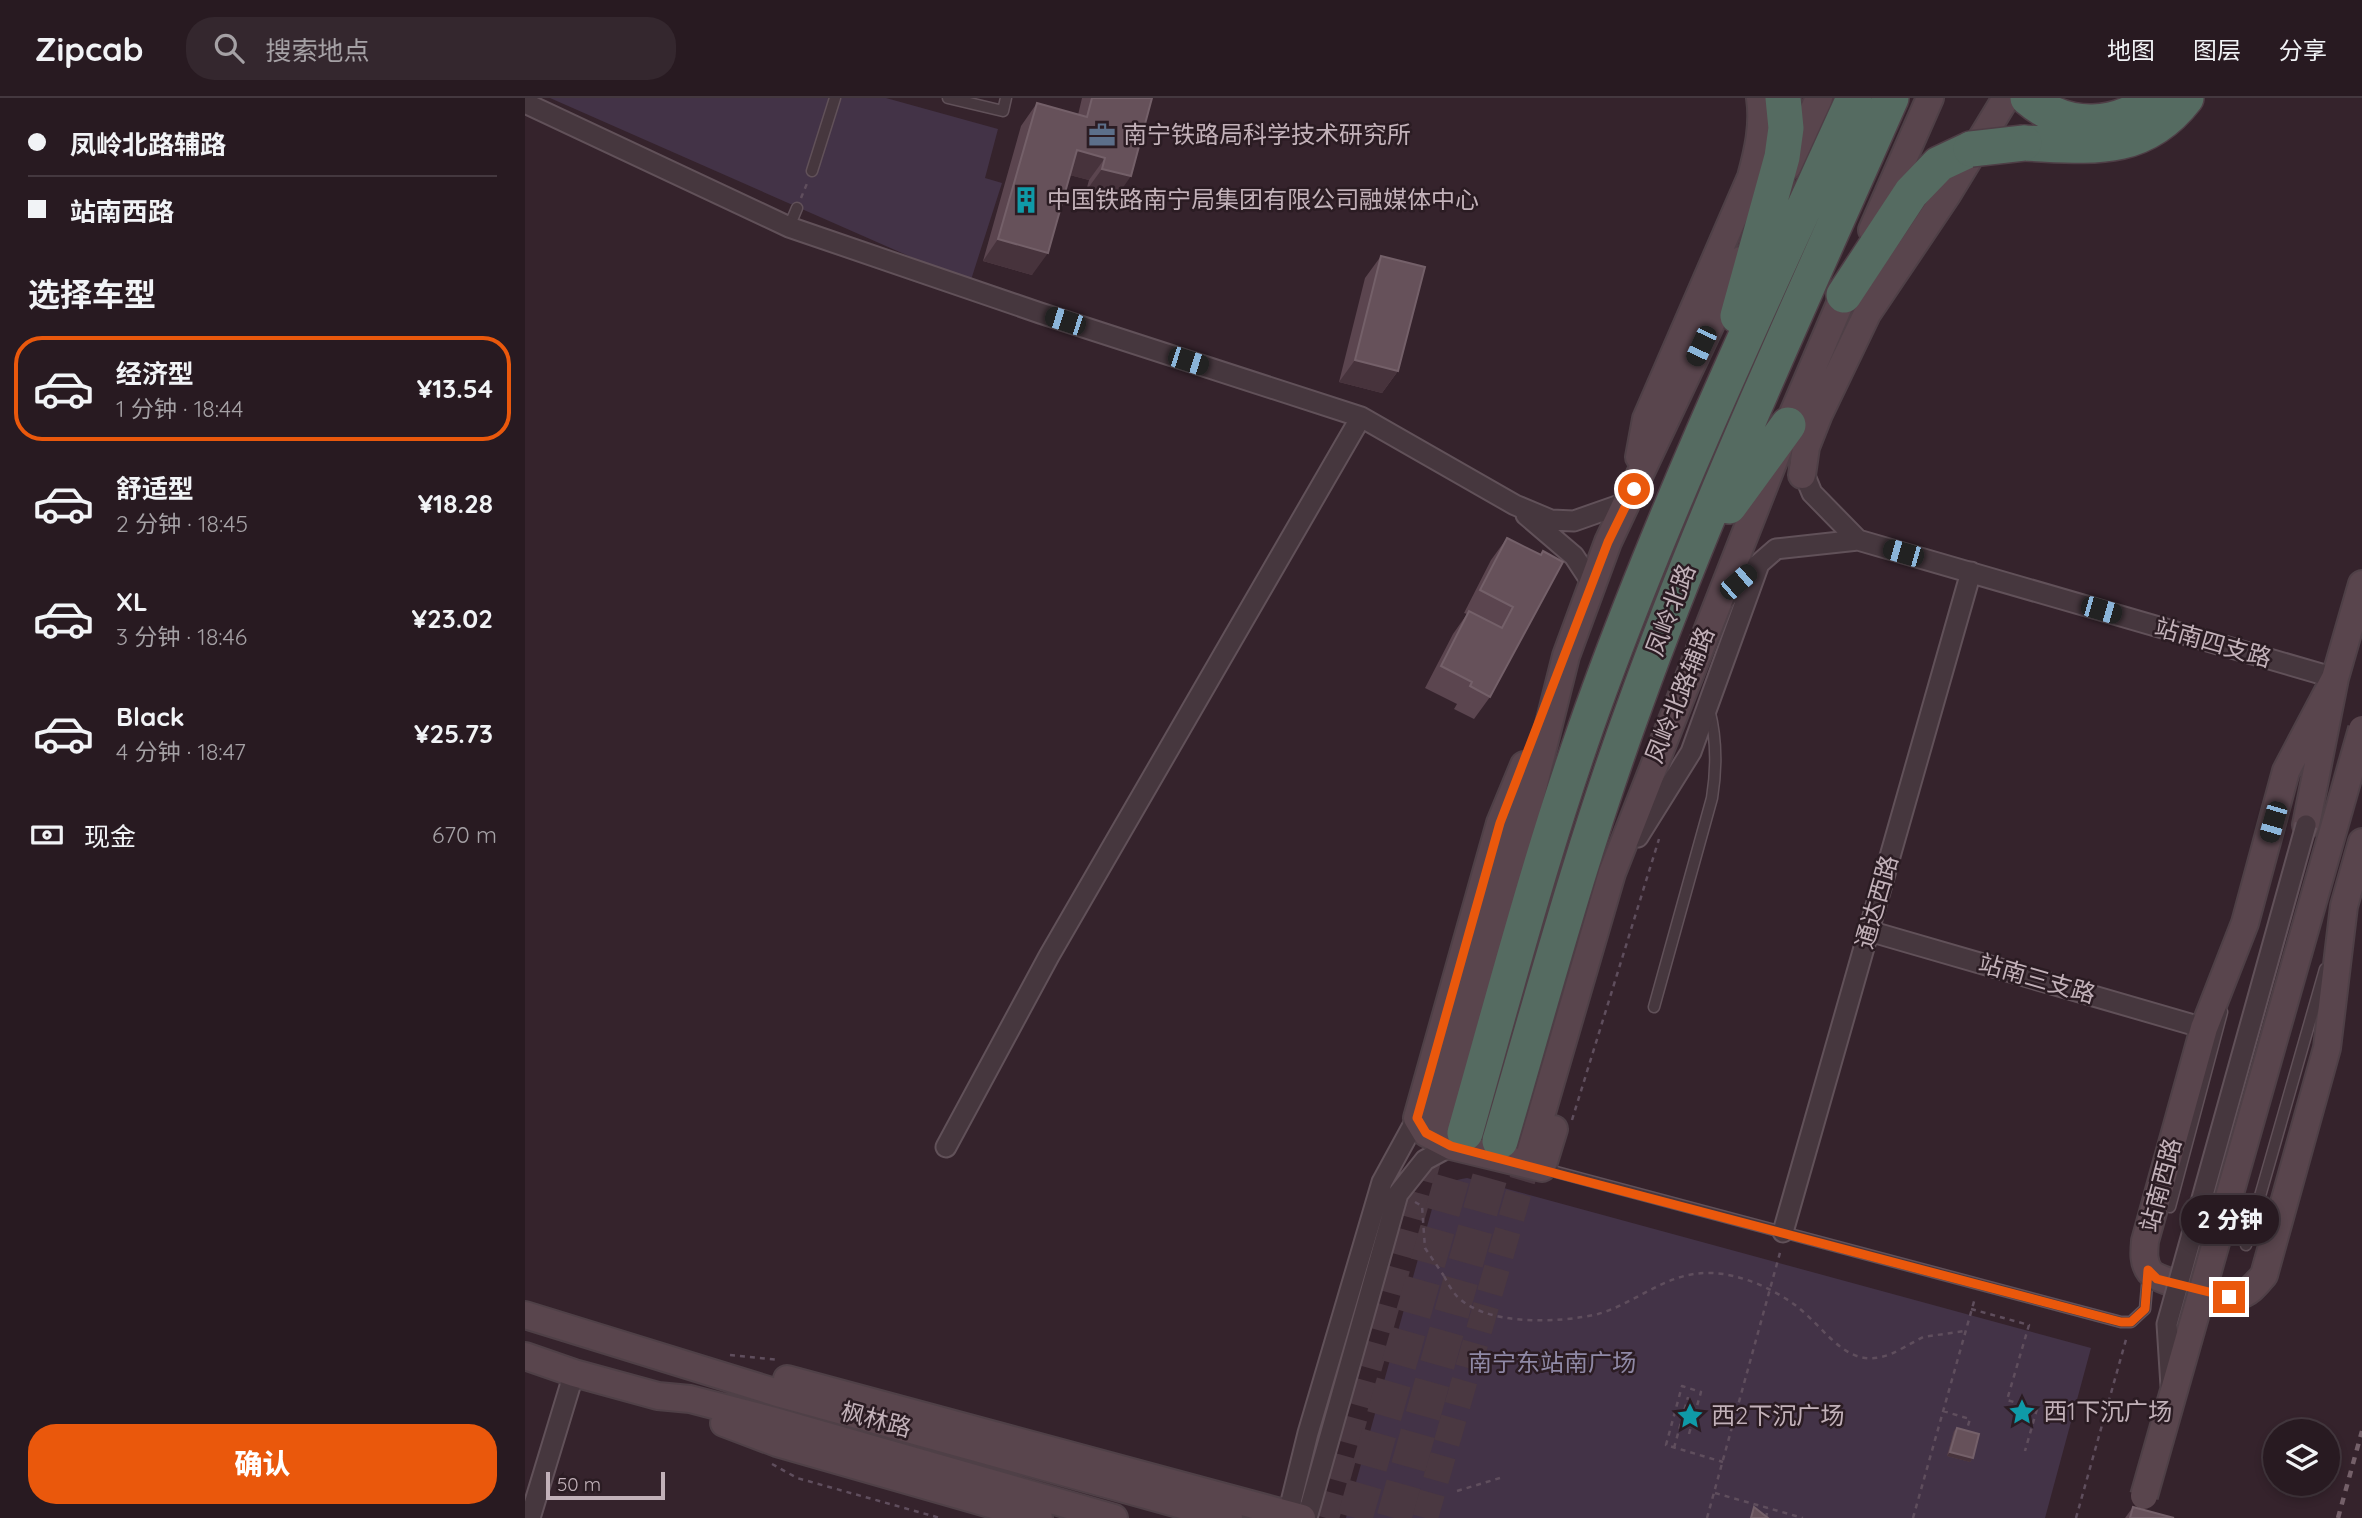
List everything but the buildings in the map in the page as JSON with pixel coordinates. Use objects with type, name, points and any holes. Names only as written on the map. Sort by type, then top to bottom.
[{"type":"highway","points":[[1714,408],[1761,226],[1782,158],[1786,128],[1783,98]]},
{"type":"highway","name":"凤岭北路","points":[[1443,1131],[1541,866],[1598,692],[1714,408],[1854,98]]},
{"type":"highway","name":"凤岭北路","points":[[1525,1153],[1577,874],[1635,703],[1691,556],[1891,98]]},
{"type":"highway","points":[[2023,100],[2077,122],[2103,123],[2125,118],[2156,98]]},
{"type":"highway","points":[[1844,295],[1911,193],[1939,164],[1971,149],[2024,143],[2097,146],[2127,141],[2149,133],[2172,117],[2186,98]]},
{"type":"highway","points":[[1691,556],[1788,425]]},
{"type":"street","points":[[1631,495],[1646,419],[1751,177],[1763,114],[1760,98]]},
{"type":"street","points":[[1296,1517],[1398,1194],[1425,1160],[1443,1131],[1566,656],[1631,495],[1761,226],[1819,98]]},
{"type":"street","name":"凤岭北路辅路","points":[[1525,1153],[1612,873],[1659,748],[1788,425],[1930,98]]},
{"type":"street","points":[[1802,475],[1806,447],[1819,414],[1867,314],[1947,195],[2023,100]]},
{"type":"street","points":[[525,103],[789,227],[1361,418],[1515,505],[1551,520],[1574,521],[1631,495]]},
{"type":"street","points":[[1809,376],[1796,452],[1802,475],[1827,511],[1858,540]]},
{"type":"street","points":[[946,1147],[1056,944],[1361,418]]},
{"type":"street","points":[[1515,505],[1574,556],[1593,584]]},
{"type":"street","name":"站南四支路","points":[[1711,617],[1738,582],[1776,549],[1858,540],[2335,678]]},
{"type":"street","points":[[1443,1131],[1525,1153],[1649,837],[1691,751],[1760,563]]},
{"type":"street","name":"通达西路","points":[[1783,1232],[1971,572]]},
{"type":"street","name":"站南西路","points":[[2306,825],[2335,678],[2362,584]]},
{"type":"street","name":"站南西路","points":[[2148,1270],[2144,1258],[2145,1241],[2204,1028],[2245,923],[2287,771],[2335,678]]},
{"type":"street","points":[[2143,1503],[2362,729]]},
{"type":"street","points":[[1649,837],[1659,748]]},
{"type":"street","points":[[2171,1397],[2167,1324],[2306,825]]},
{"type":"street","points":[[2148,1270],[2157,1279],[2229,1297],[2243,1295],[2255,1287],[2264,1275],[2327,1048],[2344,906],[2362,842]]},
{"type":"street","name":"站南三支路","points":[[1869,931],[2204,1028]]},
{"type":"street","points":[[1296,1517],[1308,1433],[1383,1182],[1443,1131]]},
{"type":"street","name":"枫林路","points":[[525,1315],[668,1358],[697,1370],[1229,1518]]},
{"type":"street","name":"枫林路","points":[[525,1356],[573,1373],[658,1396],[691,1399],[1114,1518]]},
{"type":"street","points":[[668,1358],[722,1365],[825,1387],[1296,1517]]},
{"type":"street","points":[[530,1518],[573,1373]]},
{"type":"street","points":[[658,1396],[777,1443],[1039,1518]]},
{"type":"lane","points":[[811,171],[835,98]]},
{"type":"lane","points":[[948,98],[1003,111],[1006,98]]},
{"type":"lane","points":[[789,227],[797,208]]},
{"type":"lane","points":[[1654,1007],[1712,798],[1717,768],[1715,731],[1707,703]]},
{"type":"lane","points":[[2246,1245],[2344,906]]},
{"type":"lane","points":[[2170,1207],[2245,923]]},
{"type":"lane","points":[[1525,1153],[1783,1232],[2121,1322],[2131,1322],[2145,1309],[2148,1270]]},
{"type":"path","points":[[797,208],[811,171]]},
{"type":"path","points":[[1571,1121],[1646,874],[1649,837]]},
{"type":"path","points":[[1398,1194],[1422,1206],[1425,1248],[1456,1296],[1470,1306],[1497,1316],[1533,1321],[1599,1313],[1660,1283],[1711,1273],[1740,1278],[1795,1305],[1853,1356],[1868,1360],[1888,1356],[1923,1337],[1965,1331]]},
{"type":"path","points":[[1707,1518],[1779,1264],[1783,1232]]},
{"type":"path","points":[[1913,1518],[1978,1284]]},
{"type":"path","points":[[1971,1309],[2029,1325],[2007,1400],[2037,1409],[2025,1451]]},
{"type":"path","points":[[2076,1518],[2131,1322]]},
{"type":"path","points":[[1689,1434],[1701,1392],[1682,1387],[1666,1446],[1723,1462]]},
{"type":"path","points":[[1674,1448],[1688,1397]]},
{"type":"path","points":[[1943,1411],[1970,1419],[1965,1435]]},
{"type":"path","points":[[1457,1491],[1500,1478]]},
{"type":"path","points":[[1714,1493],[1803,1518]]},
{"type":"path","points":[[1766,1518],[1768,1508]]},
{"type":"green space","points":[[550,98],[886,98],[998,129],[985,178],[1002,183],[970,283]]},
{"type":"green space","name":"南宁东站南广场","points":[[1467,1178],[2091,1348],[2045,1518],[1346,1518],[1435,1198],[1448,1184]]},
{"type":"tunnel","points":[[1355,1518],[1465,1133]]},
{"type":"tunnel","points":[[1394,1518],[1500,1141]]},
{"type":"tunnel","points":[[1326,1518],[1433,1143]]},
{"type":"tunnel","points":[[1425,1518],[1531,1150]]},
{"type":"railway","points":[[2338,1518],[2362,1431]]},
{"type":"place","name":"南宁铁路局科学技术研究所","points":[[1102,135]]},
{"type":"place","name":"中国铁路南宁局集团有限公司融媒体中心","points":[[1026,200]]},
{"type":"place","name":"西1下沉广场","points":[[2022,1412]]},
{"type":"place","name":"西2下沉广场","points":[[1690,1416]]},
{"type":"route","points":[[1634,489],[1608,542],[1559,676],[1500,823],[1417,1118],[1426,1133],[1451,1146],[2121,1322],[2131,1322],[2145,1309],[2148,1270],[2157,1279],[2229,1297]]}]
